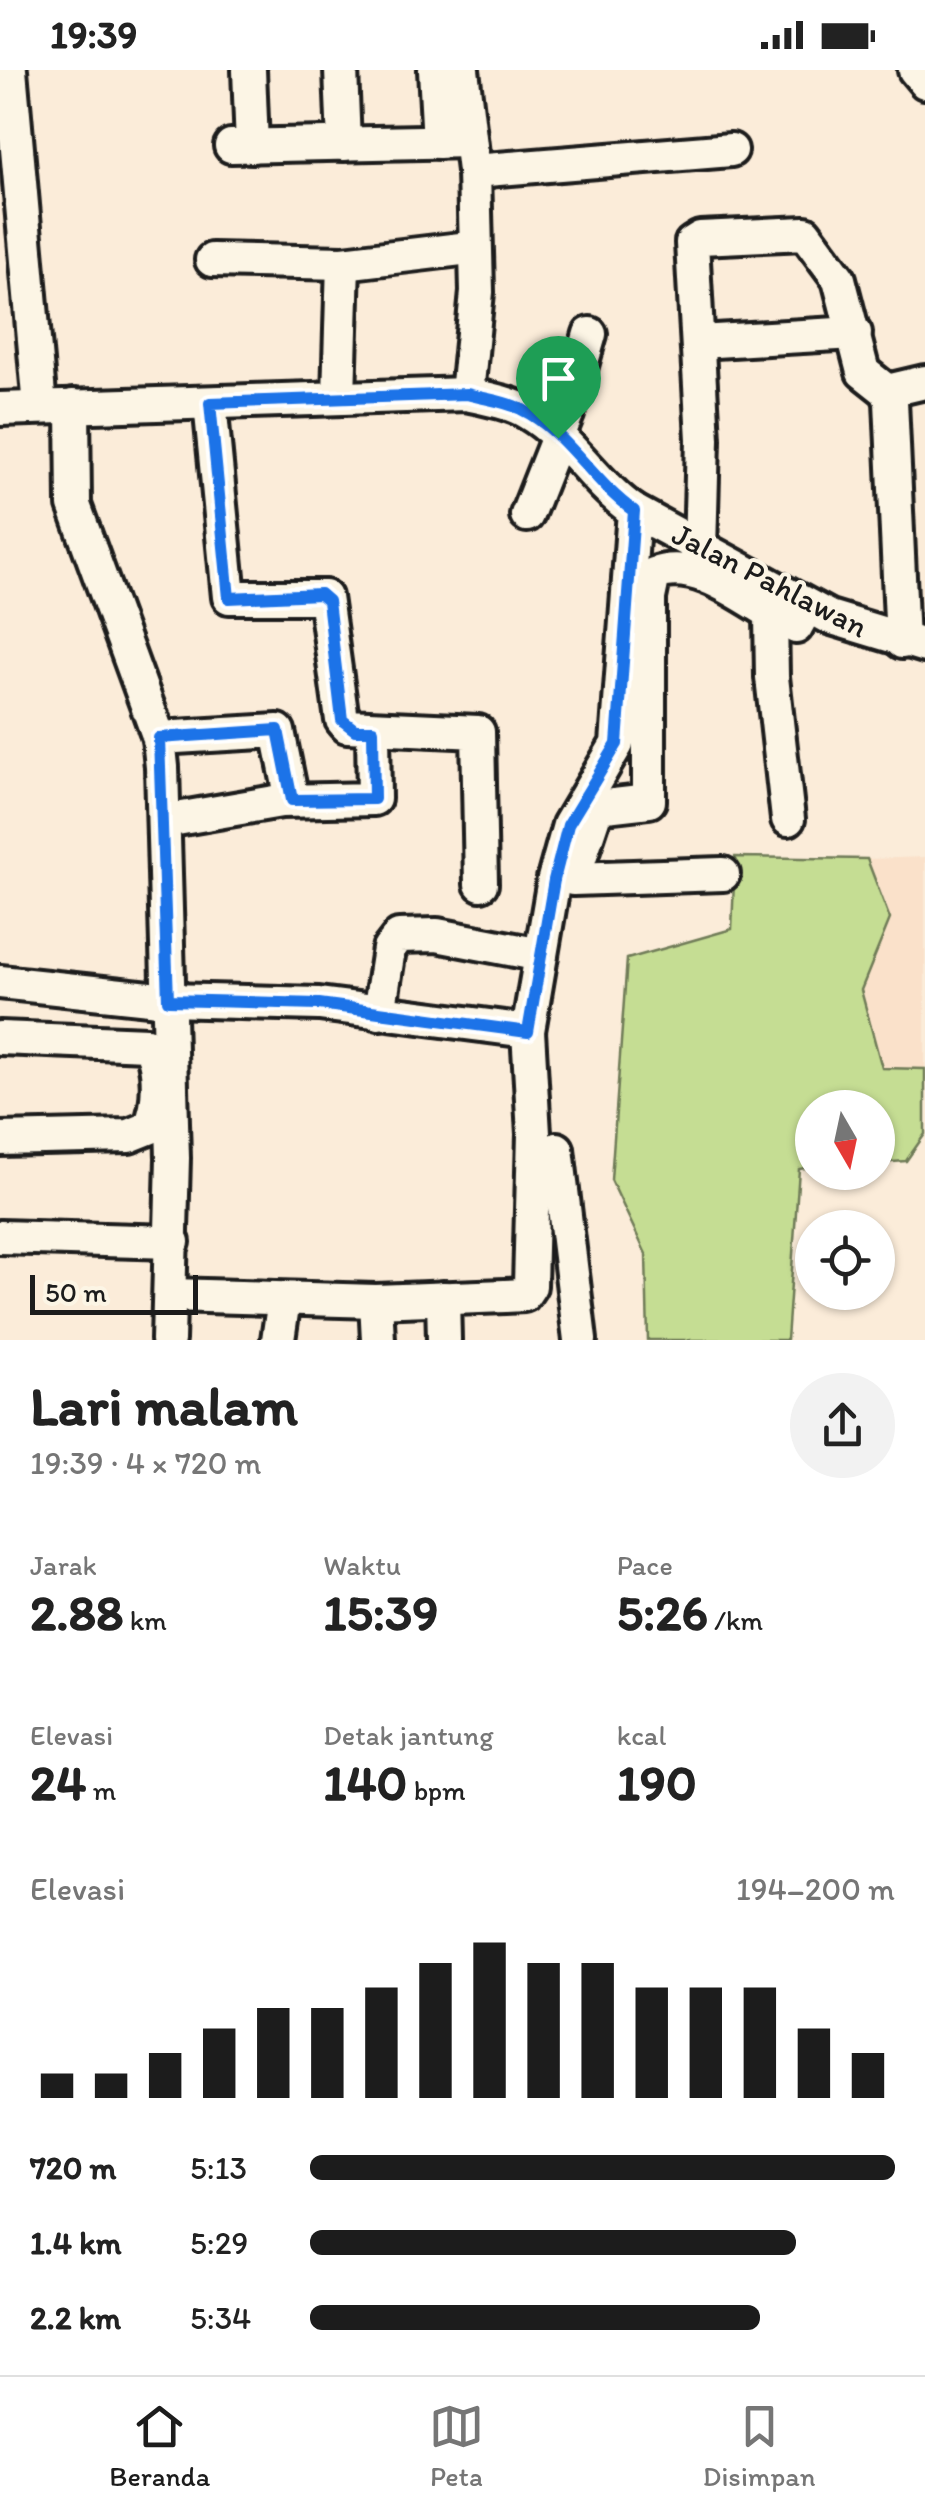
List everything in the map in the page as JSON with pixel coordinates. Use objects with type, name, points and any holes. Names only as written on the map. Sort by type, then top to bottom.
[{"type":"street","points":[[10,70],[40,407]]},
{"type":"street","points":[[249,70],[241,146],[344,144],[461,151],[731,150]]},
{"type":"street","points":[[341,70],[344,144]]},
{"type":"street","points":[[435,70],[461,151]]},
{"type":"street","points":[[462,70],[461,151],[477,292],[467,394]]},
{"type":"street","points":[[915,70],[925,82]]},
{"type":"street","points":[[700,549],[703,440],[694,239],[801,232],[809,236],[839,279],[863,372],[887,391],[891,401],[913,644]]},
{"type":"street","points":[[212,260],[343,263],[461,250]]},
{"type":"street","points":[[339,396],[343,263]]},
{"type":"street","points":[[698,342],[855,333]]},
{"type":"street","points":[[527,515],[558,438],[590,334]]},
{"type":"street","points":[[887,391],[925,382]]},
{"type":"street","name":"Jalan Pahlawan","points":[[0,408],[467,394],[517,406],[558,438],[612,495],[634,511],[808,607],[913,644]]},
{"type":"street","points":[[210,403],[229,598],[325,597],[343,723],[355,730],[478,732],[480,884]]},
{"type":"street","points":[[73,406],[74,505],[159,738],[165,821],[173,1242],[168,1340]]},
{"type":"street","points":[[580,1340],[528,1032],[568,825],[617,744],[634,511]]},
{"type":"street","points":[[723,874],[574,879],[597,806],[649,801],[649,598],[654,574],[672,568],[710,579],[796,627],[808,607]]},
{"type":"street","points":[[771,615],[772,677],[788,820]]},
{"type":"street","points":[[159,738],[278,730],[292,800]]},
{"type":"street","points":[[165,821],[292,800],[374,799],[373,730]]},
{"type":"street","points":[[379,1013],[389,949],[399,936],[437,935],[541,955]]},
{"type":"street","points":[[0,982],[168,1000],[319,1004],[528,1032]]},
{"type":"street","points":[[0,1038],[147,1044],[154,1059],[157,1111],[149,1128],[130,1136],[0,1139]]},
{"type":"street","points":[[170,1295],[376,1301],[524,1294],[530,1286],[548,1163]]},
{"type":"street","points":[[0,1237],[173,1242]]},
{"type":"street","points":[[442,1298],[444,1340]]},
{"type":"street","points":[[278,1340],[284,1299]]},
{"type":"street","points":[[376,1301],[378,1340]]},
{"type":"shaded area","points":[[925,857],[925,1069],[882,1068],[861,990],[890,919],[867,859]]},
{"type":"green space","points":[[735,857],[867,859],[890,919],[861,990],[882,1068],[925,1069],[925,1134],[906,1161],[895,1162],[895,1090],[795,1090],[798,1190],[787,1340],[648,1340],[646,1254],[611,1180],[627,959],[732,929]]},
{"type":"route","points":[[467,394],[517,406],[558,438],[612,495],[634,511],[617,744],[608,765],[568,825],[554,880],[528,1032],[319,1004],[168,1000],[165,821],[159,738],[278,730],[283,738],[292,800],[374,799],[373,730],[355,730],[343,723],[328,601],[320,594],[236,601],[229,598],[210,403],[467,394]]}]
